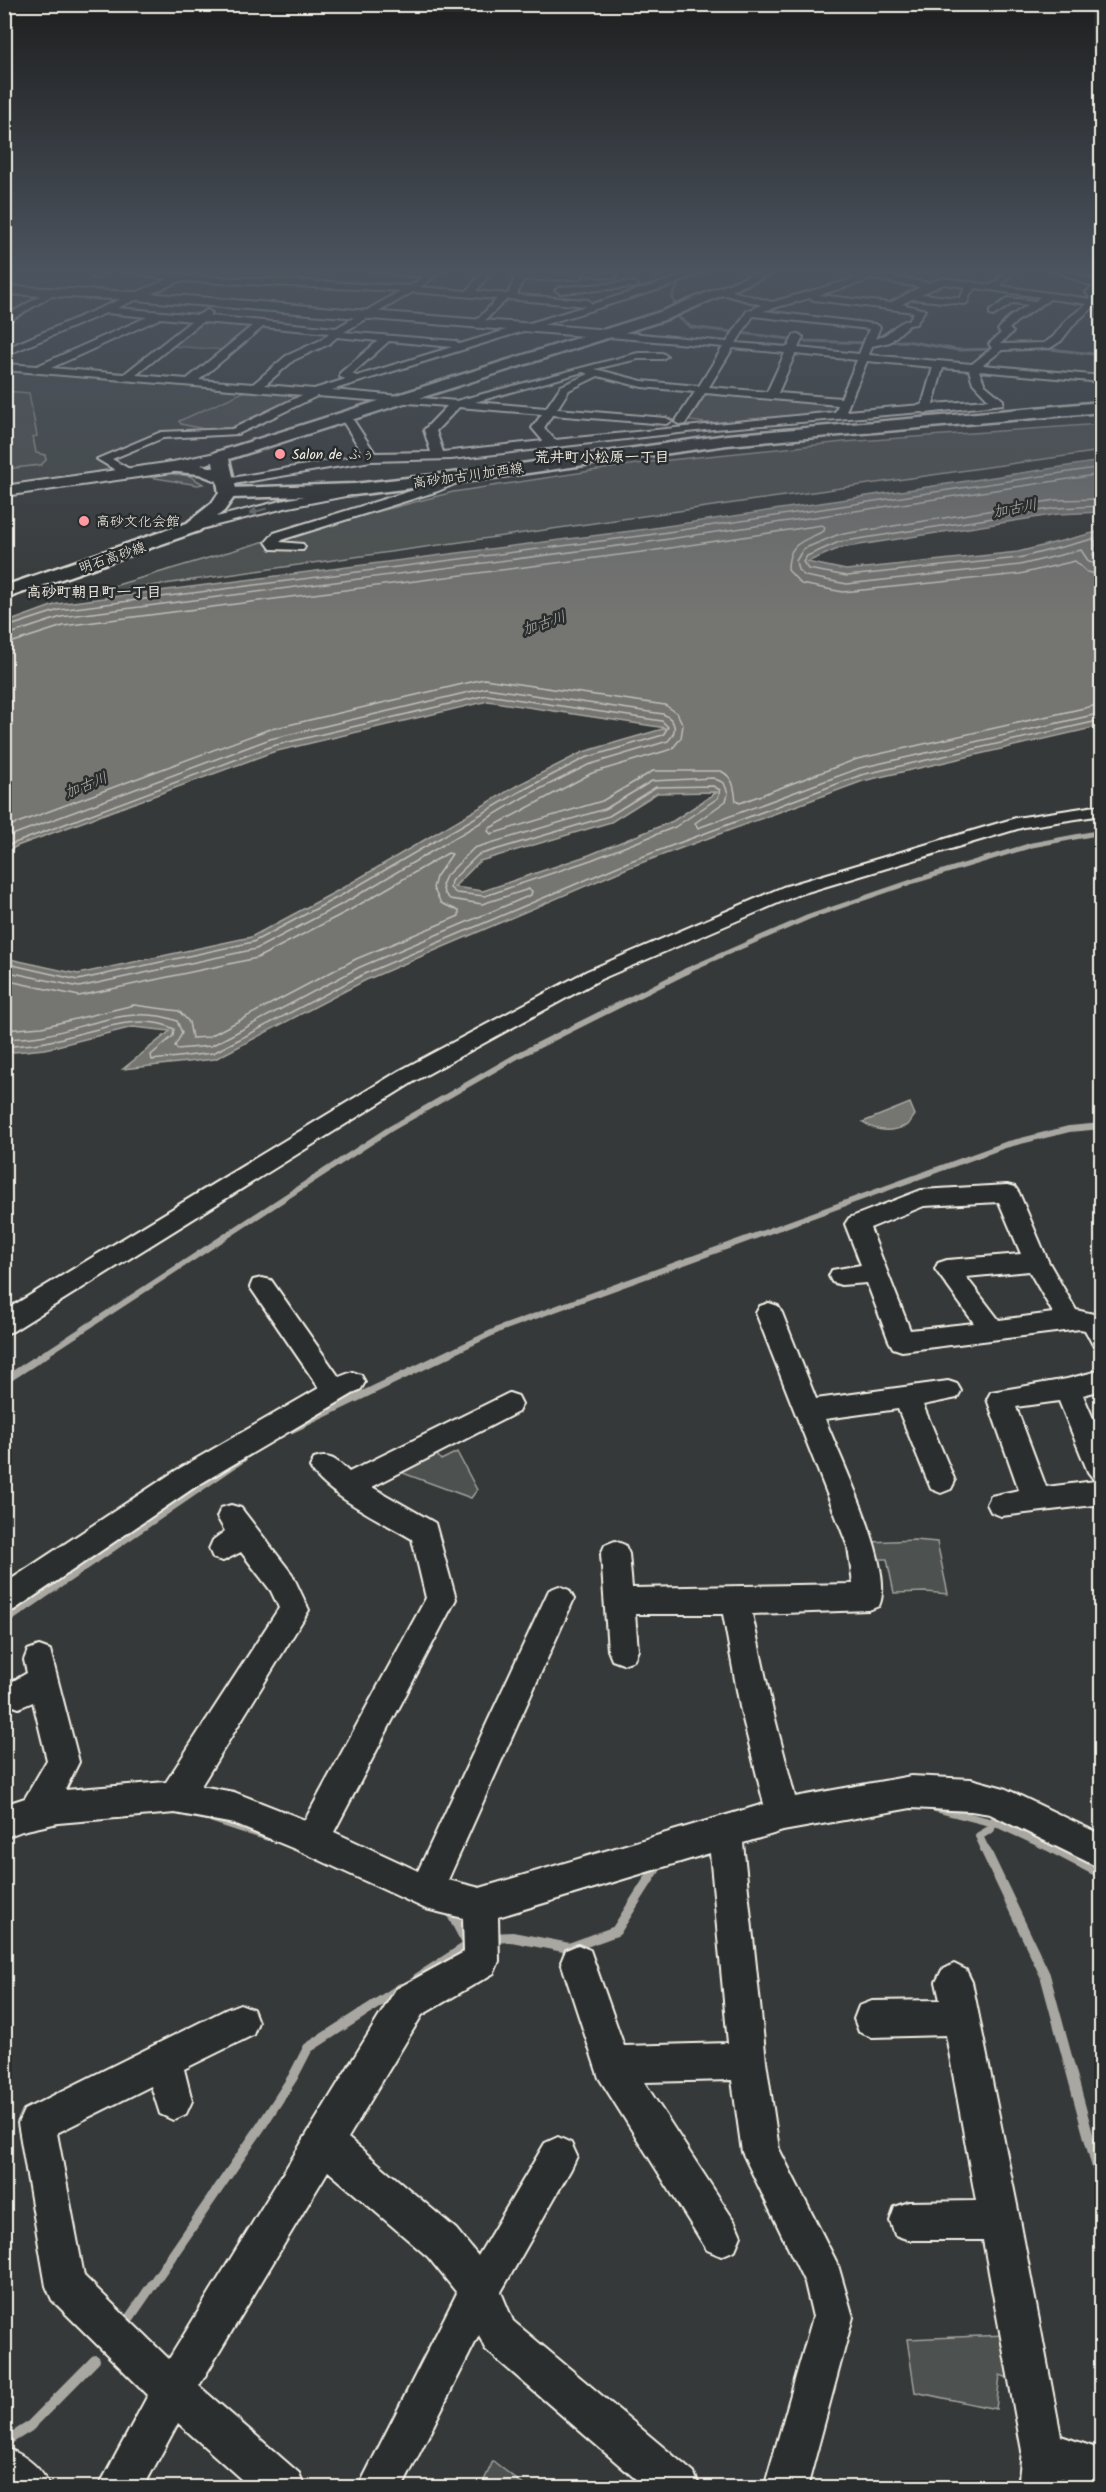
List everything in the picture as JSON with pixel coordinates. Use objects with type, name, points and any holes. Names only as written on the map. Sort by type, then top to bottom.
[{"type":"main road","points":[[226,485],[220,456],[446,385]]},
{"type":"main road","name":"高砂加古川加西線","points":[[173,467],[209,470],[226,485],[292,494],[357,490],[727,440],[1101,407]]},
{"type":"main road","name":"明石高砂線","points":[[4,593],[160,540],[193,526],[218,507],[226,485]]},
{"type":"street","points":[[233,385],[718,426]]},
{"type":"street","points":[[127,473],[103,459],[160,435],[234,432],[316,392],[338,385]]},
{"type":"street","points":[[438,455],[430,430],[456,404],[520,385]]},
{"type":"street","points":[[552,444],[538,428],[565,388],[572,385]]},
{"type":"street","points":[[657,385],[845,402]]},
{"type":"street","points":[[681,422],[703,385]]},
{"type":"street","points":[[771,395],[775,385]]},
{"type":"street","points":[[839,416],[852,385]]},
{"type":"street","points":[[926,410],[933,385]]},
{"type":"street","points":[[226,485],[372,457],[438,455],[718,426],[999,402],[979,385]]},
{"type":"street","points":[[346,417],[372,457]]},
{"type":"street","points":[[226,485],[299,479],[434,459],[720,430],[718,426]]},
{"type":"street","points":[[4,491],[173,467],[220,456]]},
{"type":"street","points":[[298,547],[280,547],[273,542],[279,536],[434,488],[465,475]]},
{"type":"street","points":[[193,526],[289,503],[357,490]]},
{"type":"street","points":[[4,1324],[407,1076],[594,975],[790,891],[1022,822],[1101,810]]},
{"type":"street","points":[[1070,1321],[1036,1262],[1007,1193],[921,1198],[857,1224],[902,1341],[1070,1321],[1080,1319],[1094,1323],[1101,1338]]},
{"type":"street","points":[[993,1330],[947,1269],[1036,1262]]},
{"type":"street","points":[[841,1276],[876,1273]]},
{"type":"street","points":[[4,1601],[185,1479],[344,1387],[262,1287]]},
{"type":"street","points":[[4,1312],[60,1290]]},
{"type":"street","points":[[620,1601],[735,1601],[869,1597],[862,1547],[769,1312]]},
{"type":"street","points":[[1036,1500],[1000,1399],[1067,1389],[1101,1380]]},
{"type":"street","points":[[1067,1389],[1101,1472]]},
{"type":"street","points":[[807,1411],[948,1391]]},
{"type":"street","points":[[906,1396],[942,1481]]},
{"type":"street","points":[[347,1486],[509,1404]]},
{"type":"street","points":[[312,1839],[441,1599],[425,1532],[347,1486],[324,1467]]},
{"type":"street","points":[[1001,1504],[1101,1492]]},
{"type":"street","points":[[175,1797],[294,1610],[282,1583],[233,1533]]},
{"type":"street","points":[[615,1554],[623,1650]]},
{"type":"street","points":[[426,1892],[560,1599]]},
{"type":"street","points":[[735,1601],[756,1707],[783,1815]]},
{"type":"street","points":[[34,1678],[63,1762],[35,1812]]},
{"type":"street","points":[[4,1822],[58,1807],[175,1797],[234,1808],[312,1839],[426,1892],[480,1905],[727,1845],[783,1815],[910,1792],[971,1795],[993,1799],[1101,1853]]},
{"type":"street","points":[[727,1845],[748,2061],[761,2152],[824,2279],[833,2317],[785,2487]]},
{"type":"street","points":[[119,2487],[173,2391],[409,2002],[482,1961],[480,1905]]},
{"type":"street","points":[[578,1962],[612,2066],[721,2236]]},
{"type":"street","points":[[872,2019],[957,1999],[1000,2220],[1041,2469],[1101,2471]]},
{"type":"street","points":[[240,2022],[36,2123],[66,2286],[173,2391],[284,2487]]},
{"type":"street","points":[[164,2060],[172,2101]]},
{"type":"street","points":[[612,2066],[748,2061]]},
{"type":"street","points":[[324,2142],[442,2243],[480,2290],[499,2335],[679,2487]]},
{"type":"street","points":[[379,2487],[480,2290],[558,2156]]},
{"type":"street","points":[[909,2222],[1000,2220]]},
{"type":"street","points":[[4,2468],[29,2487]]},
{"type":"shaded area","points":[[4,385],[198,385],[307,395],[232,431],[160,433],[98,458],[117,470],[5,486]]},
{"type":"shaded area","points":[[250,389],[300,395],[230,428],[204,429],[181,424],[179,421]]},
{"type":"shaded area","points":[[5,391],[29,393],[37,436],[33,437],[36,453],[45,455],[46,460],[41,465],[5,469]]},
{"type":"shaded area","points":[[707,392],[837,404],[832,415],[715,424],[689,421]]},
{"type":"shaded area","points":[[1101,424],[1101,451],[80,596],[262,542],[453,492],[650,462],[844,442]]},
{"type":"shaded area","points":[[169,473],[190,476],[203,484],[143,476]]},
{"type":"shaded area","points":[[457,1452],[477,1490],[471,1498],[400,1472],[437,1455],[441,1460]]},
{"type":"shaded area","points":[[915,1540],[937,1542],[948,1594],[894,1593],[887,1559],[873,1559],[870,1542]]},
{"type":"shaded area","points":[[1006,2335],[1014,2380],[1000,2375],[996,2409],[915,2392],[907,2339]]},
{"type":"shaded area","points":[[493,2461],[526,2487],[481,2487]]},
{"type":"water","name":"加古川","points":[[1101,461],[1101,512],[1058,514],[840,548],[807,562],[846,570],[1018,552],[1101,531],[1101,548],[1095,551],[1102,553],[1101,726],[863,781],[630,867],[366,980],[215,1059],[123,1069],[170,1031],[133,1027],[45,1049],[5,1053],[5,958],[78,974],[251,937],[339,890],[518,785],[583,752],[666,728],[488,701],[273,752],[17,846],[5,853],[5,623],[57,604],[647,529]],"holes":[[[717,792],[673,821],[589,855],[483,891],[454,887],[480,861],[611,822],[657,793]]]},
{"type":"water","points":[[910,1103],[915,1115],[908,1125],[885,1130],[874,1128],[863,1122]]},
{"type":"waterway","points":[[685,971],[809,917],[914,881],[1032,845],[1102,832]]},
{"type":"waterway","points":[[44,1355],[390,1129],[519,1055],[689,970]]},
{"type":"waterway","points":[[446,1355],[500,1329],[1005,1145],[1069,1129],[1102,1126]]},
{"type":"waterway","points":[[4,1381],[47,1353]]},
{"type":"waterway","points":[[292,1429],[450,1353]]},
{"type":"waterway","points":[[4,1622],[243,1458]]},
{"type":"waterway","points":[[935,1808],[993,1823]]},
{"type":"waterway","points":[[213,1819],[268,1837]]},
{"type":"waterway","points":[[986,1851],[979,1836],[991,1829],[993,1823]]},
{"type":"waterway","points":[[993,1823],[1057,1851]]},
{"type":"waterway","points":[[985,1849],[1045,1975],[1102,2186]]},
{"type":"waterway","points":[[1054,1849],[1102,1874]]},
{"type":"waterway","points":[[491,1938],[512,1937],[569,1948],[616,1931],[660,1862]]},
{"type":"waterway","points":[[450,1911],[467,1943]]},
{"type":"waterway","points":[[418,1978],[469,1945]]},
{"type":"waterway","points":[[128,2320],[262,2125],[293,2077],[308,2048],[401,1988]]},
{"type":"waterway","points":[[4,2439],[8,2440],[29,2427],[95,2360]]},
{"type":"place","name":"Salon de ふぅ","points":[[280,454]]},
{"type":"place","name":"高砂文化会館","points":[[84,521]]},
{"type":"district","name":"荒井町小松原一丁目","points":[[602,457]]},
{"type":"district","name":"高砂町朝日町一丁目","points":[[94,592]]}]
